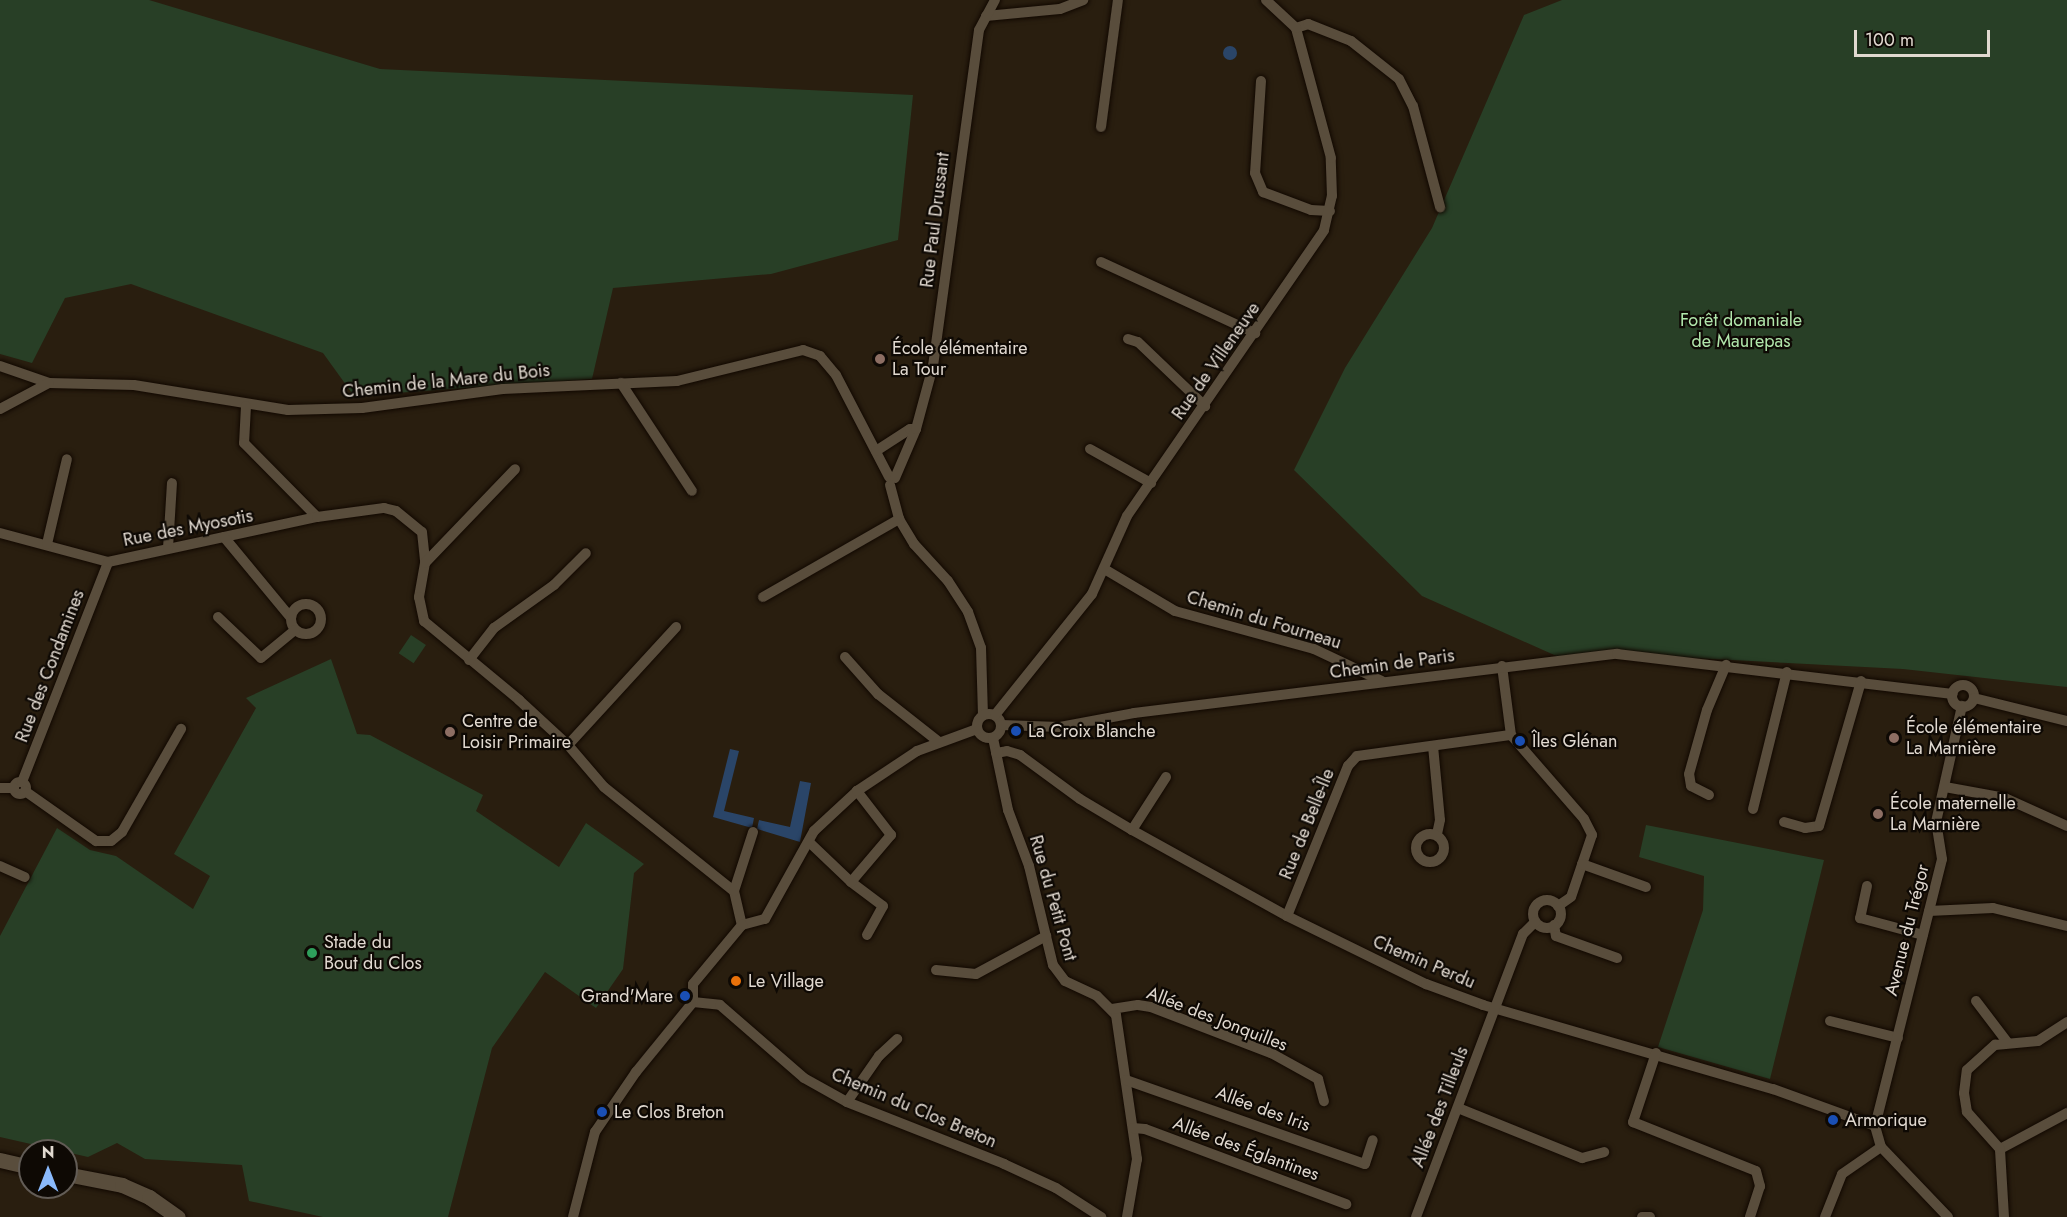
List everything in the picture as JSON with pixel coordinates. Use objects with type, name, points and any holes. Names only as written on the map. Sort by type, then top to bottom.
[{"type":"street","name":"Rue Paul Drussant","points":[[891,480],[916,429],[933,366],[962,140],[979,30],[994,0]]},
{"type":"street","points":[[986,16],[1060,9],[1083,0]]},
{"type":"street","points":[[1101,127],[1118,0]]},
{"type":"street","points":[[1266,0],[1296,28],[1308,24],[1351,40],[1399,79],[1413,106],[1440,207]]},
{"type":"street","name":"Rue de Villeneuve","points":[[995,715],[1092,594],[1106,570],[1127,516],[1205,406],[1324,230],[1330,212],[1330,158],[1296,28]]},
{"type":"street","points":[[1261,81],[1255,173],[1263,192],[1311,210],[1330,212]]},
{"type":"street","points":[[1101,262],[1255,333]]},
{"type":"street","points":[[1128,339],[1138,342],[1205,406]]},
{"type":"street","name":"Chemin de la Mare du Bois","points":[[0,366],[49,383],[134,385],[246,406],[288,410],[362,408],[503,389],[677,381],[804,350],[820,356],[836,375],[891,480]]},
{"type":"street","points":[[0,409],[49,383]]},
{"type":"street","points":[[621,383],[692,491]]},
{"type":"street","points":[[246,406],[244,443],[317,517]]},
{"type":"street","points":[[876,451],[910,429],[916,429]]},
{"type":"street","points":[[1090,449],[1151,483]]},
{"type":"street","points":[[47,544],[67,459]]},
{"type":"street","points":[[515,469],[425,563],[419,597],[424,621],[568,745],[604,787],[734,891]]},
{"type":"street","points":[[573,1217],[594,1132],[693,1002],[693,984],[742,925],[765,919],[814,831],[857,791],[882,772],[939,742],[977,729],[983,715],[981,648],[968,612],[948,581],[914,544],[899,519],[891,480]]},
{"type":"street","points":[[168,548],[172,483]]},
{"type":"street","name":"Rue des Myosotis","points":[[0,533],[108,562],[317,517],[384,508],[405,517],[422,532],[425,563]]},
{"type":"street","points":[[763,597],[899,519]]},
{"type":"street","points":[[224,537],[291,618],[295,630],[304,634],[314,632],[320,624],[320,614],[314,606],[304,604],[295,609],[291,618]]},
{"type":"street","points":[[470,660],[494,628],[554,585],[586,553]]},
{"type":"street","name":"Rue des Condamines","points":[[20,787],[108,562]]},
{"type":"street","name":"Chemin du Fourneau","points":[[1106,570],[1175,610],[1314,649],[1382,681]]},
{"type":"street","points":[[218,617],[261,658],[295,630]]},
{"type":"street","points":[[568,745],[676,627]]},
{"type":"street","name":"Chemin de Paris","points":[[1002,725],[1060,727],[1134,713],[1502,666],[1617,654],[1787,672],[1953,694]]},
{"type":"street","points":[[845,657],[878,694],[939,742]]},
{"type":"street","points":[[1709,795],[1691,786],[1689,774],[1707,710],[1726,665]]},
{"type":"street","points":[[1502,666],[1511,735],[1589,826],[1592,835],[1571,897],[1558,906]]},
{"type":"street","points":[[1753,809],[1787,672]]},
{"type":"street","points":[[1785,822],[1805,828],[1819,826],[1861,681]]},
{"type":"street","points":[[1974,698],[1962,706],[1956,704],[1953,694],[1957,687],[1966,685],[1974,698],[2067,721]]},
{"type":"street","name":"Avenue du Trégor","points":[[1875,1126],[1942,858],[1936,822],[1962,706]]},
{"type":"street","points":[[977,729],[981,736],[993,738],[1002,725],[995,715],[983,715]]},
{"type":"street","points":[[0,788],[20,787],[96,841],[111,841],[122,832],[181,729]]},
{"type":"street","name":"Rue de Belle-Île","points":[[1287,916],[1348,766],[1357,756],[1511,735]]},
{"type":"street","name":"Rue du Petit Pont","points":[[993,738],[1008,810],[1029,866],[1053,965],[1065,981],[1097,996],[1112,1009]]},
{"type":"street","points":[[1433,746],[1440,820],[1437,834]]},
{"type":"street","name":"Chemin Perdu","points":[[996,753],[1007,751],[1020,755],[1080,799],[1132,830],[1287,916],[1426,984],[1496,1008],[1656,1053],[1875,1126]]},
{"type":"street","points":[[1132,830],[1166,777]]},
{"type":"street","points":[[1945,787],[2005,798],[2067,826]]},
{"type":"street","points":[[850,882],[891,835],[857,791]]},
{"type":"street","points":[[742,925],[734,891],[753,832]]},
{"type":"street","points":[[809,842],[850,882],[883,906],[867,935]]},
{"type":"street","points":[[1582,864],[1646,887]]},
{"type":"street","points":[[0,866],[25,877]]},
{"type":"street","points":[[1867,886],[1860,918],[1923,935]]},
{"type":"street","points":[[1547,900],[1558,906],[1560,919],[1554,926],[1546,928],[1535,921],[1534,909],[1539,903],[1547,900]]},
{"type":"street","points":[[1929,911],[1993,908],[2067,926]]},
{"type":"street","name":"Allée des Tilleuls","points":[[1416,1217],[1523,934],[1535,921]]},
{"type":"street","points":[[1554,926],[1556,936],[1617,958]]},
{"type":"street","points":[[936,970],[976,974],[1046,936]]},
{"type":"street","points":[[1976,1001],[2008,1043]]},
{"type":"street","name":"Chemin du Clos Breton","points":[[693,1002],[720,1005],[804,1078],[847,1102],[1004,1164],[1056,1188],[1101,1217]]},
{"type":"street","name":"Allée des Jonquilles","points":[[1112,1009],[1138,1005],[1151,1007],[1271,1053],[1318,1079],[1324,1101]]},
{"type":"street","points":[[1112,1009],[1126,1080],[1137,1169],[1127,1217]]},
{"type":"street","points":[[1830,1021],[1898,1038]]},
{"type":"street","points":[[2004,1217],[2000,1149],[1967,1112],[1964,1081],[1978,1056],[1995,1045],[2038,1041],[2067,1022]]},
{"type":"street","points":[[847,1102],[879,1056],[897,1039]]},
{"type":"street","points":[[1656,1053],[1633,1122],[1756,1171],[1760,1186],[1750,1217]]},
{"type":"street","name":"Allée des Iris","points":[[1126,1080],[1365,1164],[1373,1140]]},
{"type":"street","points":[[1458,1108],[1582,1158],[1604,1152]]},
{"type":"street","points":[[2000,1149],[2067,1113]]},
{"type":"street","points":[[1875,1126],[1881,1147],[1948,1217]]},
{"type":"street","name":"Allée des Églantines","points":[[1133,1128],[1145,1129],[1347,1204]]},
{"type":"street","points":[[1825,1217],[1842,1174],[1881,1147]]},
{"type":"street","points":[[0,1160],[18,1164]]},
{"type":"street","points":[[78,1176],[122,1185],[149,1197],[178,1217]]},
{"type":"street","points":[[1642,1217],[1650,1217]]},
{"type":"green space","points":[[0,0],[149,0],[380,69],[913,95],[898,240],[771,274],[613,288],[592,379],[354,396],[323,353],[131,284],[65,298],[32,363],[0,354]]},
{"type":"green space","name":"Forêt domaniale de Maurepas","points":[[1562,0],[2067,0],[2067,687],[1903,669],[1634,655],[1561,658],[1422,596],[1294,470],[1345,368],[1432,228],[1524,15]]},
{"type":"green space","points":[[411,635],[426,645],[414,663],[399,653]]},
{"type":"green space","name":"Stade du Bout du Clos","points":[[331,659],[357,734],[370,735],[483,795],[476,811],[559,867],[586,823],[644,864],[634,873],[623,969],[596,1008],[545,972],[492,1048],[448,1217],[323,1217],[249,1201],[242,1165],[145,1159],[117,1143],[88,1157],[78,1155],[78,1139],[18,1139],[18,1141],[0,1137],[0,936],[57,828],[90,850],[116,856],[193,909],[210,876],[174,854],[256,708],[246,698]]},
{"type":"green space","points":[[1646,825],[1824,860],[1770,1079],[1658,1047],[1703,910],[1704,876],[1639,857]]},
{"type":"water","points":[[1227,46],[1233,46],[1237,53],[1233,60],[1227,60],[1223,56],[1223,50]]},
{"type":"water","points":[[730,749],[739,751],[724,811],[754,818],[752,828],[713,817]]},
{"type":"water","points":[[800,781],[811,783],[800,842],[757,829],[759,820],[790,827]]},
{"type":"place","name":"École élémentaire La Tour","points":[[880,359]]},
{"type":"place","name":"La Croix Blanche","points":[[1016,731]]},
{"type":"place","name":"Centre de Loisir Primaire","points":[[450,732]]},
{"type":"place","name":"École élémentaire La Marnière","points":[[1894,738]]},
{"type":"place","name":"Îles Glénan","points":[[1520,741]]},
{"type":"place","name":"École maternelle La Marnière","points":[[1878,814]]},
{"type":"place","name":"Stade du Bout du Clos","points":[[312,953]]},
{"type":"place","name":"Le Village","points":[[736,981]]},
{"type":"place","name":"Grand'Mare","points":[[685,996]]},
{"type":"place","name":"Le Clos Breton","points":[[602,1112]]},
{"type":"place","name":"Armorique","points":[[1833,1120]]}]
